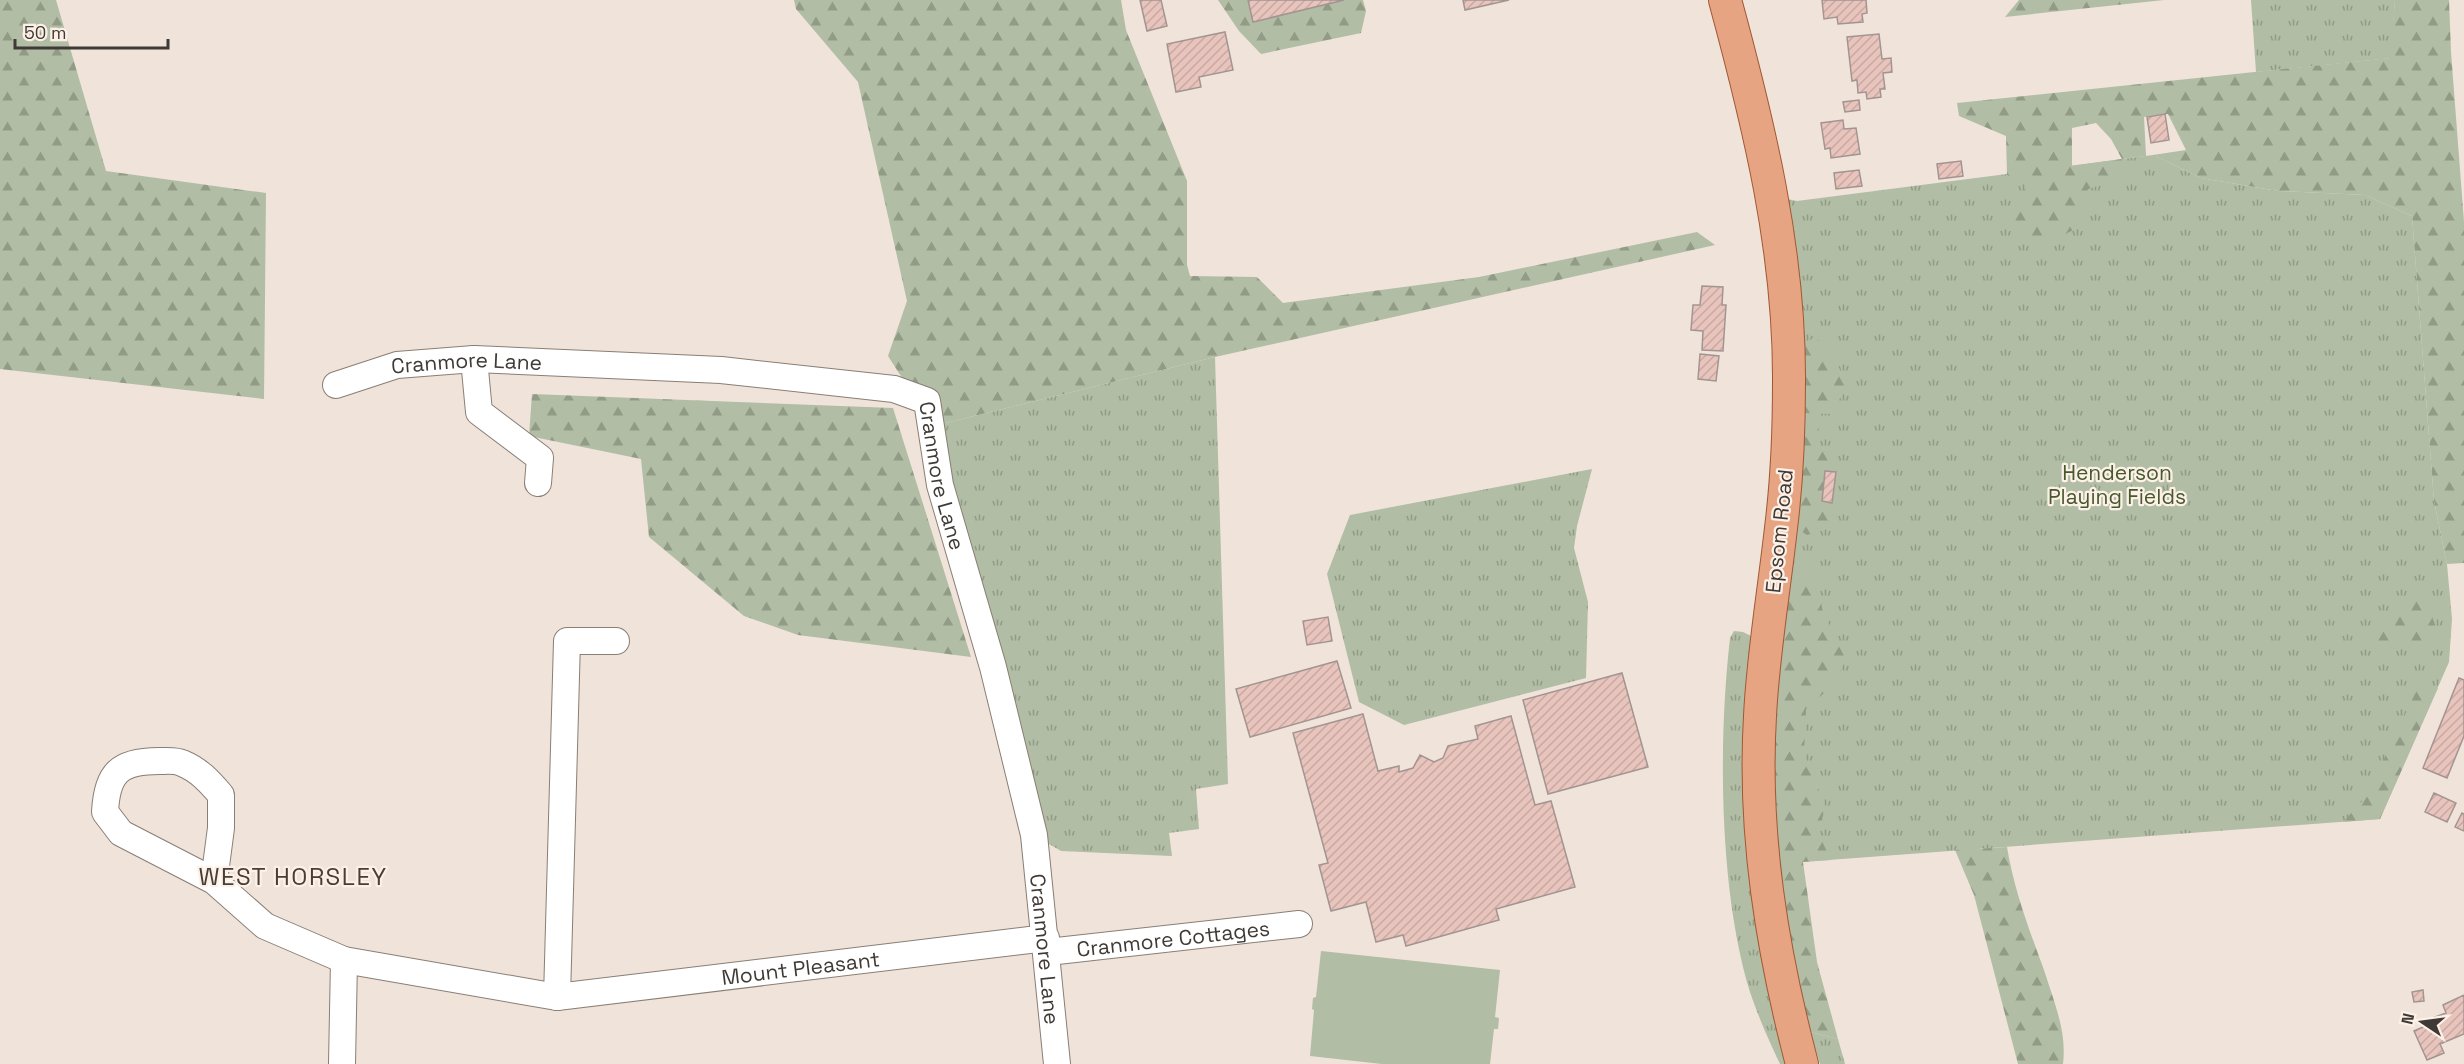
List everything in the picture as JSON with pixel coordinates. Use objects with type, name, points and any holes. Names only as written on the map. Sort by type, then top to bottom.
[{"type":"main road","name":"Epsom Road","points":[[1725,0],[1771,189],[1780,240],[1787,311],[1789,383],[1787,456],[1782,525],[1762,687],[1759,785],[1764,865],[1773,932],[1785,1000],[1802,1064]]},
{"type":"street","name":"Cranmore Lane","points":[[336,385],[397,365],[474,359],[721,370],[894,388],[927,401],[940,485],[993,667],[1034,836],[1047,945],[1057,1064]]},
{"type":"street","points":[[474,359],[479,412],[540,458],[538,483]]},
{"type":"street","points":[[556,997],[567,641],[616,641]]},
{"type":"street","name":"Mount Pleasant","points":[[214,881],[221,828],[221,795],[202,774],[180,762],[144,761],[118,770],[106,789],[105,812],[121,832],[214,881],[265,926],[344,960],[556,997],[1047,945]]},
{"type":"street","name":"Cranmore Cottages","points":[[1047,945],[1299,924]]},
{"type":"street","points":[[342,1064],[344,960]]},
{"type":"green space","points":[[0,0],[56,0],[106,171],[266,193],[264,399],[0,369]]},
{"type":"green space","points":[[794,0],[1121,0],[1126,30],[1187,181],[1187,265],[1190,276],[1257,277],[1283,303],[1479,277],[1697,232],[1715,245],[1215,357],[933,426],[888,356],[907,301],[858,82],[796,9]]},
{"type":"green space","points":[[1218,0],[1248,0],[1253,21],[1344,0],[1363,0],[1366,11],[1361,33],[1261,54],[1239,31]]},
{"type":"green space","points":[[2019,0],[2164,0],[2005,17]]},
{"type":"green space","points":[[2251,0],[2395,0],[2391,58],[2256,72]]},
{"type":"green space","points":[[2395,0],[2449,0],[2464,222],[2464,563],[2447,564],[2434,501],[2412,216],[2365,195],[2278,191],[2201,178],[2153,155],[2186,150],[2168,114],[2144,117],[2146,156],[2122,159],[2119,179],[2088,189],[2075,229],[2041,247],[2009,224],[2033,171],[2007,175],[2006,136],[1959,116],[1957,103],[2390,58]],"holes":[[[2096,123],[2111,139],[2122,159],[2072,166],[2072,128]]]},
{"type":"green space","name":"Henderson Playing Fields","points":[[2153,155],[2201,178],[2278,191],[2365,195],[2412,216],[2434,501],[2447,564],[2452,619],[2449,662],[2380,819],[1774,864],[1768,801],[1804,343],[1787,199],[1797,201]]},
{"type":"green space","points":[[1814,338],[1832,352],[1845,388],[1832,414],[1805,413],[1802,409],[1804,343]]},
{"type":"green space","points":[[1215,357],[1228,784],[1196,789],[1199,829],[1169,833],[1172,856],[1061,851],[1034,835],[933,426]]},
{"type":"green space","points":[[532,394],[893,408],[971,657],[798,635],[744,616],[649,537],[641,459],[529,436]]},
{"type":"green space","points":[[1801,424],[1819,425],[1818,450],[1837,456],[1836,472],[1825,471],[1822,501],[1832,503],[1830,528],[1807,535],[1793,526]]},
{"type":"green space","points":[[1592,469],[1577,526],[1574,548],[1588,602],[1586,678],[1404,725],[1359,702],[1327,574],[1350,515]]},
{"type":"green space","points":[[1803,573],[1815,574],[1823,612],[1846,660],[1832,686],[1806,709],[1804,754],[1825,805],[1819,835],[1831,860],[1803,862],[1817,962],[1838,1039],[1810,1032],[1776,885],[1768,719],[1786,595]]},
{"type":"green space","points":[[2408,597],[2427,598],[2438,637],[2422,653],[2402,644],[2376,642],[2372,624],[2399,617]]},
{"type":"green space","points":[[1734,631],[1751,636],[1755,648],[1791,1064],[1780,1064],[1750,992],[1732,909],[1727,863],[1723,770],[1726,679],[1730,638]]},
{"type":"green space","points":[[2418,687],[2438,688],[2380,819],[2343,822],[2366,797]]},
{"type":"green space","points":[[2007,847],[2018,894],[2059,1017],[2063,1040],[2063,1064],[2018,1064],[1974,895],[1955,850]]},
{"type":"green space","points":[[1321,951],[1500,970],[1495,1017],[1499,1018],[1498,1029],[1494,1029],[1490,1064],[1382,1064],[1310,1056],[1313,998],[1316,997]]},
{"type":"green space","points":[[1810,1032],[1838,1039],[1845,1064],[1820,1064]]},
{"type":"building","points":[[1140,0],[1161,0],[1167,26],[1147,31]]},
{"type":"building","points":[[1248,0],[1344,0],[1253,22]]},
{"type":"building","points":[[1463,0],[1509,0],[1465,10]]},
{"type":"building","points":[[1822,0],[1866,0],[1867,13],[1862,14],[1863,22],[1838,24],[1837,17],[1824,19]]},
{"type":"building","points":[[1225,32],[1233,70],[1199,77],[1201,87],[1176,92],[1167,44]]},
{"type":"building","points":[[1879,34],[1882,59],[1891,58],[1892,72],[1883,73],[1885,89],[1880,89],[1881,97],[1867,99],[1866,92],[1858,93],[1857,80],[1852,81],[1847,37]]},
{"type":"building","points":[[1859,100],[1860,110],[1845,112],[1843,102]]},
{"type":"building","points":[[2165,114],[2169,140],[2151,143],[2147,117]]},
{"type":"building","points":[[1843,120],[1844,129],[1856,128],[1860,154],[1831,158],[1830,148],[1825,149],[1821,123]]},
{"type":"building","points":[[1961,161],[1963,176],[1939,179],[1937,164]]},
{"type":"building","points":[[1859,170],[1862,186],[1836,189],[1834,173]]},
{"type":"building","points":[[1702,286],[1723,287],[1722,305],[1726,305],[1723,351],[1702,350],[1703,331],[1691,330],[1693,305],[1700,305]]},
{"type":"building","points":[[1700,354],[1719,356],[1716,381],[1698,379]]},
{"type":"building","points":[[1825,471],[1836,472],[1832,503],[1822,501]]},
{"type":"building","points":[[1328,617],[1332,641],[1307,645],[1303,621]]},
{"type":"building","points":[[1337,661],[1351,708],[1250,737],[1236,689]]},
{"type":"building","points":[[1622,673],[1648,767],[1548,794],[1523,700]]},
{"type":"building","points":[[2459,678],[2464,680],[2464,736],[2447,778],[2423,768]]},
{"type":"building","points":[[1363,714],[1378,771],[1399,766],[1399,772],[1413,768],[1420,755],[1434,762],[1443,758],[1448,746],[1478,739],[1475,726],[1511,716],[1535,805],[1551,801],[1575,887],[1496,909],[1499,920],[1406,946],[1403,935],[1376,942],[1366,902],[1331,911],[1319,865],[1328,863],[1293,733]]},
{"type":"building","points":[[2434,793],[2456,803],[2447,822],[2425,812]]},
{"type":"building","points":[[2462,813],[2464,814],[2464,831],[2455,827]]},
{"type":"building","points":[[2423,990],[2424,1001],[2414,1002],[2412,992]]},
{"type":"building","points":[[2464,995],[2464,1034],[2440,1044],[2444,1053],[2427,1060],[2414,1031],[2428,1025],[2427,1020],[2446,1013],[2443,1005]]},
{"type":"district","name":"WEST HORSLEY","points":[[293,876]]}]
